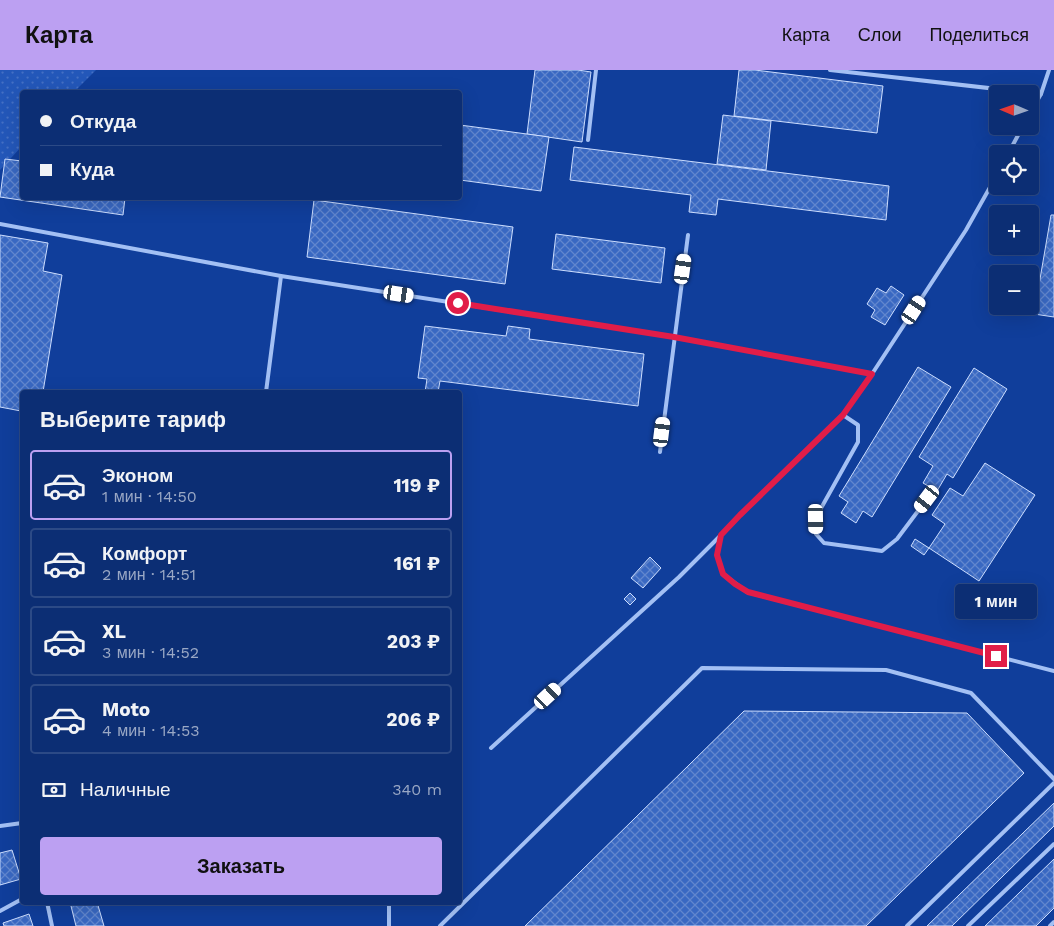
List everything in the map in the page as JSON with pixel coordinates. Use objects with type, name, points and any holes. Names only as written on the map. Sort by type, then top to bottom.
[{"type":"lane","points":[[588,140],[596,70]]},
{"type":"lane","points":[[830,70],[1040,94],[1049,70]]},
{"type":"lane","points":[[491,748],[678,577],[843,415],[966,230],[989,189]]},
{"type":"lane","points":[[0,224],[281,276],[674,337],[872,374]]},
{"type":"lane","points":[[660,452],[688,235]]},
{"type":"lane","points":[[266,390],[281,276]]},
{"type":"lane","points":[[843,415],[858,425],[858,442],[816,519],[816,534],[824,543],[882,551],[897,539],[927,499]]},
{"type":"lane","points":[[721,535],[717,555],[723,574],[748,592],[1054,671]]},
{"type":"lane","points":[[462,904],[702,668],[886,670],[970,693],[1054,779]]},
{"type":"lane","points":[[906,926],[1054,783]]},
{"type":"lane","points":[[0,826],[20,823]]},
{"type":"lane","points":[[968,926],[1054,844]]},
{"type":"lane","points":[[0,911],[20,900]]},
{"type":"lane","points":[[47,905],[52,926]]},
{"type":"lane","points":[[389,905],[389,926]]},
{"type":"lane","points":[[440,926],[461,905]]},
{"type":"lane","points":[[1050,926],[1054,922]]},
{"type":"shaded area","points":[[0,70],[96,70],[76,90],[20,90],[20,148],[0,170]]},
{"type":"building","points":[[535,70],[578,70],[591,72],[582,142],[527,134]]},
{"type":"building","points":[[739,70],[755,70],[883,86],[877,133],[734,116]]},
{"type":"building","points":[[723,115],[771,121],[766,170],[717,164]]},
{"type":"building","points":[[462,125],[549,137],[541,191],[462,180]]},
{"type":"building","points":[[574,147],[889,186],[886,220],[718,199],[716,215],[689,212],[691,195],[570,180]]},
{"type":"building","points":[[5,159],[20,161],[20,200],[0,197]]},
{"type":"building","points":[[20,200],[125,200],[123,215]]},
{"type":"building","points":[[314,200],[513,227],[505,284],[307,257]]},
{"type":"building","points":[[1051,215],[1054,215],[1054,317],[1039,315],[1039,285]]},
{"type":"building","points":[[556,234],[665,248],[661,283],[552,269]]},
{"type":"building","points":[[0,235],[48,243],[43,271],[62,275],[43,390],[20,390],[20,411],[0,407]]},
{"type":"building","points":[[891,286],[904,295],[885,325],[871,317],[875,310],[867,304],[877,288],[886,293]]},
{"type":"building","points":[[425,326],[506,336],[508,326],[530,329],[529,339],[644,354],[638,406],[440,381],[438,390],[425,390],[427,379],[418,378]]},
{"type":"building","points":[[918,367],[951,387],[872,517],[863,511],[856,523],[841,513],[848,502],[839,496]]},
{"type":"building","points":[[974,368],[1007,389],[953,478],[947,474],[937,491],[923,483],[933,466],[919,457]]},
{"type":"building","points":[[985,463],[1035,495],[979,581],[929,548],[945,524],[932,515],[950,488],[963,496]]},
{"type":"building","points":[[915,539],[929,548],[924,555],[911,546]]},
{"type":"building","points":[[650,557],[661,568],[643,588],[631,578]]},
{"type":"building","points":[[630,593],[636,599],[630,605],[624,599]]},
{"type":"building","points":[[744,711],[967,713],[1024,773],[866,926],[525,926]]},
{"type":"building","points":[[1054,803],[1054,826],[952,926],[927,926]]},
{"type":"building","points":[[12,850],[20,879],[0,885],[0,853]]},
{"type":"building","points":[[1054,859],[1054,908],[1036,926],[985,926]]},
{"type":"building","points":[[71,905],[98,905],[104,926],[76,926]]},
{"type":"building","points":[[29,914],[33,926],[4,926],[3,923]]},
{"type":"route","points":[[458,303],[674,337],[872,374],[843,415],[721,535],[717,555],[723,574],[748,592],[996,656]]}]
